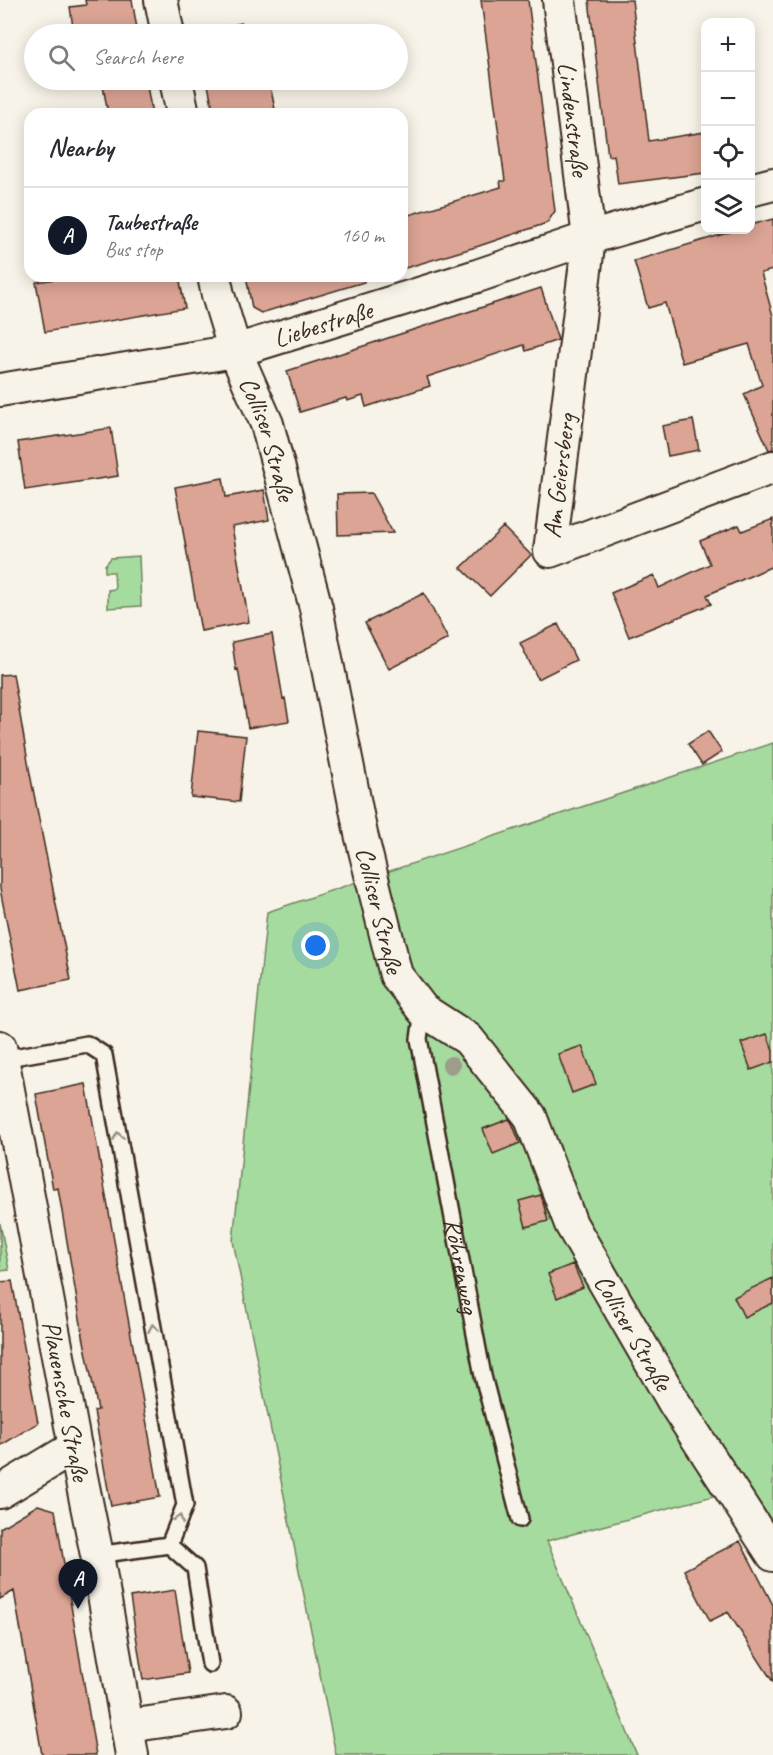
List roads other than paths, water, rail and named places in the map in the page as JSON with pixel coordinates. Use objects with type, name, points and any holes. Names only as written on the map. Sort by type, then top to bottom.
[{"type":"street","points":[[161,0],[166,24]]},
{"type":"street","name":"Lindenstraße","points":[[559,0],[589,238]]},
{"type":"street","points":[[178,90],[182,108]]},
{"type":"street","points":[[755,189],[773,184]]},
{"type":"street","name":"Liebestraße","points":[[0,390],[235,351],[477,276],[589,238],[701,205]]},
{"type":"street","name":"Am Geiersberg","points":[[589,238],[550,551],[773,467]]},
{"type":"street","name":"Colliser Straße","points":[[215,282],[235,351],[267,424],[316,608],[361,834],[396,975],[423,1010],[468,1039],[530,1116],[571,1224],[675,1404],[773,1555]]},
{"type":"street","name":"Plauensche Straße","points":[[1,1053],[97,1555],[130,1741]]},
{"type":"street","points":[[0,1492],[75,1447]]},
{"type":"street","points":[[130,1741],[226,1712]]},
{"type":"lane","name":"Röhrenweg","points":[[423,1010],[419,1039],[483,1376],[520,1520]]},
{"type":"lane","points":[[1,1053],[87,1044],[104,1055],[185,1505],[170,1545]]},
{"type":"lane","points":[[97,1555],[170,1545]]},
{"type":"lane","points":[[170,1545],[195,1568],[210,1664]]},
{"type":"place","name":"Taubestraße","points":[[78,1609]]}]
